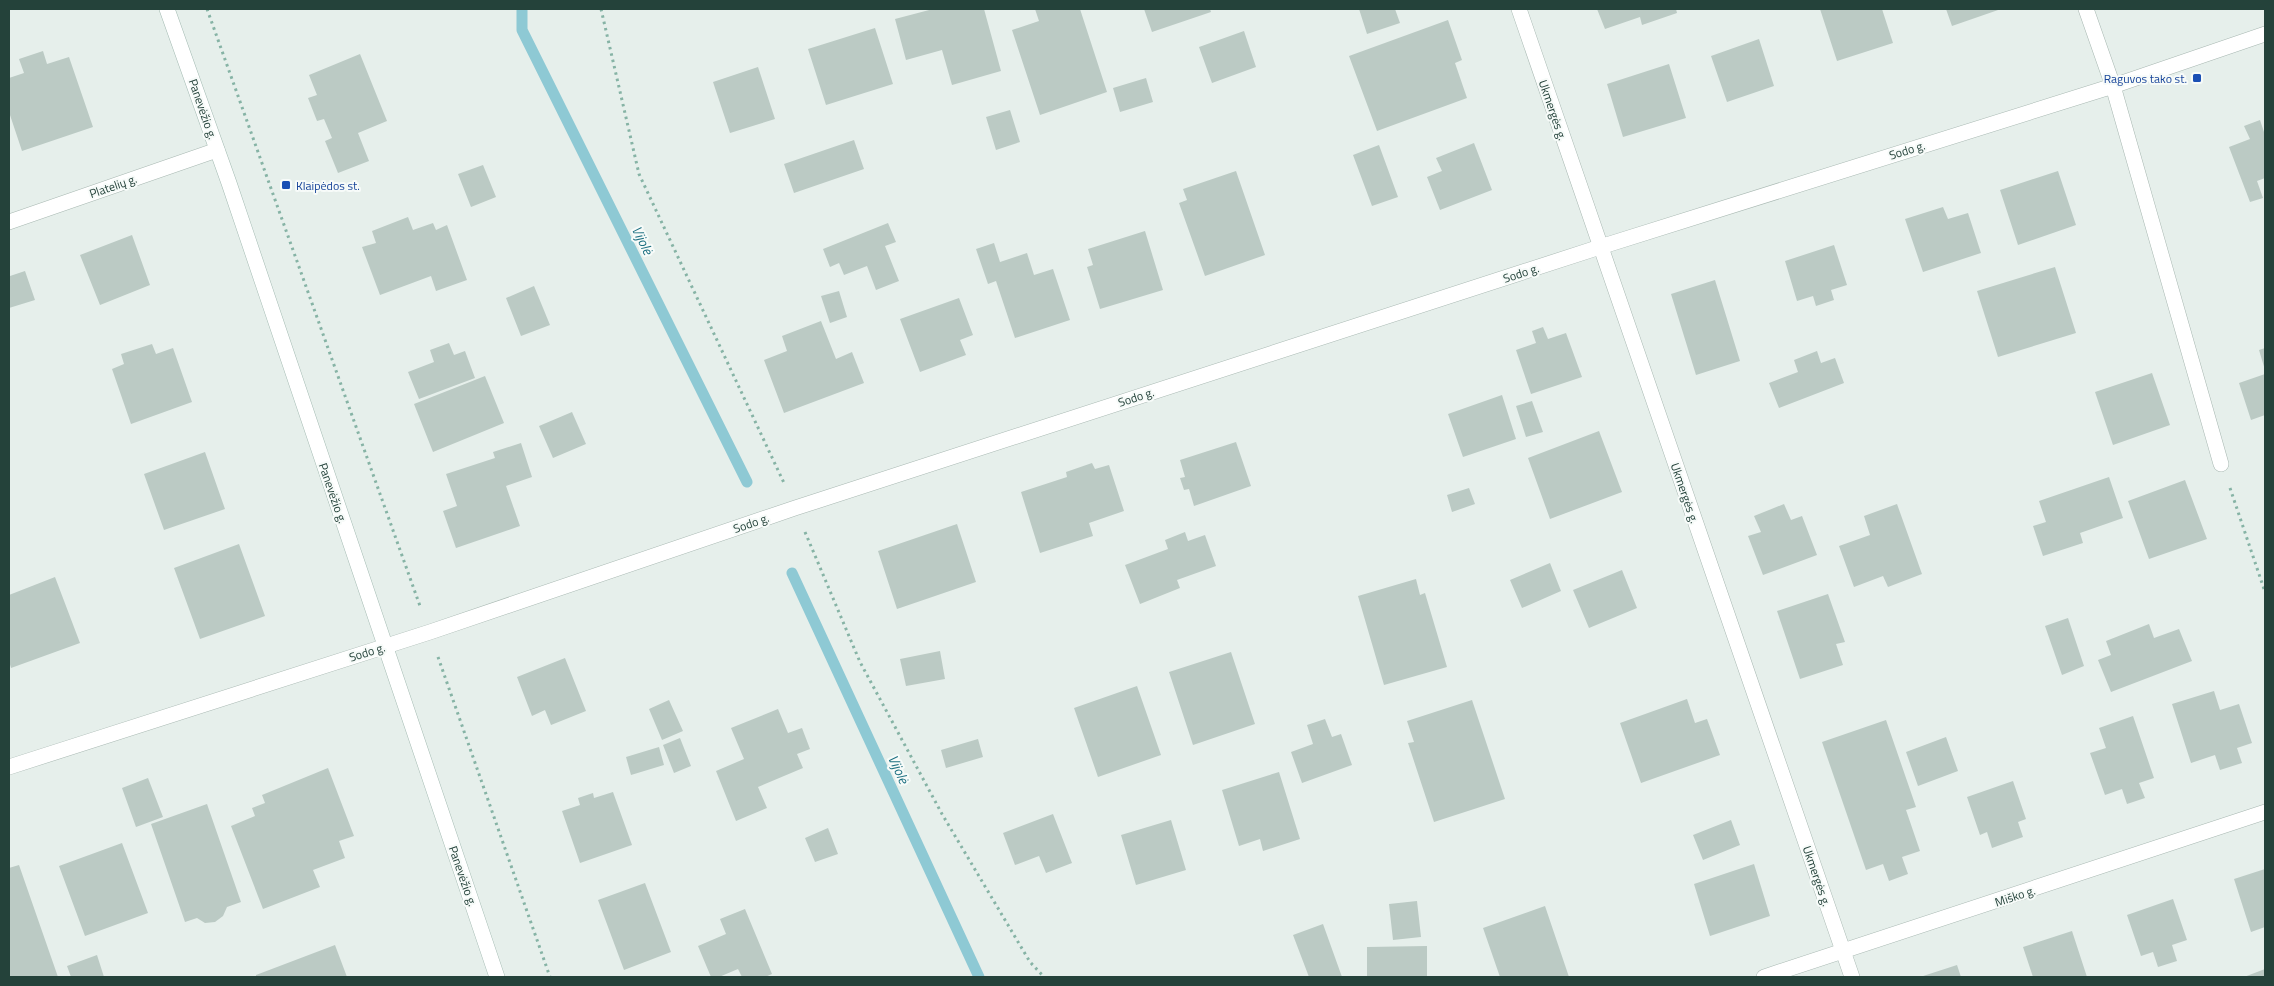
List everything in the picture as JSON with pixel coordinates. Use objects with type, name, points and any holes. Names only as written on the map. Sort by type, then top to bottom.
[{"type":"street","name":"Panevėžio g.","points":[[167,9],[217,150],[497,977]]},
{"type":"street","name":"Ukmergės g.","points":[[1519,9],[1852,977]]},
{"type":"street","points":[[2086,9],[2113,86],[2221,464]]},
{"type":"street","name":"Sodo g.","points":[[9,767],[430,632],[795,508],[1600,247],[2113,86],[2265,34]]},
{"type":"street","name":"Platelių g.","points":[[9,222],[217,150]]},
{"type":"street","name":"Miško g.","points":[[1764,977],[1843,953],[2265,812]]},
{"type":"path","points":[[207,9],[430,632],[550,977]]},
{"type":"path","points":[[601,9],[639,174],[795,508],[865,670],[942,814],[1030,962],[1044,977]]},
{"type":"path","points":[[2221,464],[2265,592]]},
{"type":"building","points":[[933,9],[984,9],[1001,71],[952,85],[942,50],[906,60],[895,19]]},
{"type":"building","points":[[1035,9],[1080,9],[1107,92],[1040,115],[1012,30],[1039,21]]},
{"type":"building","points":[[1144,9],[1210,9],[1211,12],[1152,32]]},
{"type":"building","points":[[1359,9],[1395,9],[1400,23],[1367,34]]},
{"type":"building","points":[[1597,9],[1676,9],[1677,13],[1642,25],[1640,17],[1605,29]]},
{"type":"building","points":[[1820,9],[1882,9],[1893,43],[1837,61]]},
{"type":"building","points":[[1946,9],[2001,9],[1952,26]]},
{"type":"building","points":[[1448,20],[1462,60],[1455,63],[1467,98],[1377,131],[1349,56]]},
{"type":"building","points":[[875,28],[893,84],[826,105],[808,49]]},
{"type":"building","points":[[1244,31],[1256,67],[1212,83],[1199,47]]},
{"type":"building","points":[[1759,39],[1774,86],[1727,102],[1711,56]]},
{"type":"building","points":[[43,51],[47,64],[69,57],[93,127],[22,151],[9,112],[9,78],[24,73],[19,59]]},
{"type":"building","points":[[360,54],[387,121],[358,133],[369,161],[338,173],[325,141],[332,138],[324,119],[317,121],[308,98],[317,95],[309,75]]},
{"type":"building","points":[[1669,64],[1686,118],[1623,137],[1607,84]]},
{"type":"building","points":[[758,67],[775,119],[730,133],[713,82]]},
{"type":"building","points":[[1146,78],[1153,102],[1120,112],[1113,88]]},
{"type":"building","points":[[1010,110],[1020,142],[996,150],[986,117]]},
{"type":"building","points":[[2260,120],[2265,135],[2265,178],[2257,181],[2263,198],[2250,202],[2229,147],[2250,139],[2244,126]]},
{"type":"building","points":[[854,140],[864,169],[794,193],[784,164]]},
{"type":"building","points":[[1474,143],[1492,190],[1440,210],[1427,177],[1442,171],[1436,158]]},
{"type":"building","points":[[1379,145],[1398,197],[1372,206],[1353,155]]},
{"type":"building","points":[[483,165],[496,197],[471,207],[458,174]]},
{"type":"building","points":[[1236,171],[1265,255],[1205,276],[1179,203],[1187,200],[1183,189]]},
{"type":"building","points":[[2058,171],[2076,225],[2018,245],[2000,190]]},
{"type":"building","points":[[1943,207],[1948,219],[1968,213],[1981,253],[1923,272],[1905,219]]},
{"type":"building","points":[[408,217],[413,230],[433,223],[436,230],[447,225],[467,280],[436,291],[431,276],[380,295],[362,247],[376,243],[372,231]]},
{"type":"building","points":[[888,223],[896,242],[885,246],[899,281],[876,290],[867,266],[844,275],[839,263],[830,267],[823,249]]},
{"type":"building","points":[[1145,231],[1163,290],[1100,309],[1087,267],[1093,265],[1088,249]]},
{"type":"building","points":[[132,235],[150,285],[100,305],[80,255]]},
{"type":"building","points":[[994,243],[1000,262],[1027,253],[1034,275],[1053,269],[1070,320],[1015,338],[996,281],[988,284],[976,249]]},
{"type":"building","points":[[1834,245],[1847,285],[1831,290],[1834,300],[1816,306],[1813,296],[1797,301],[1785,261]]},
{"type":"building","points":[[2055,267],[2076,333],[1998,357],[1977,291]]},
{"type":"building","points":[[25,271],[35,300],[9,308],[9,273],[10,276]]},
{"type":"building","points":[[1715,280],[1740,361],[1696,375],[1671,294]]},
{"type":"building","points":[[534,286],[550,325],[521,336],[506,298]]},
{"type":"building","points":[[839,291],[847,317],[830,323],[821,296]]},
{"type":"building","points":[[959,298],[973,335],[960,340],[966,355],[920,372],[900,319]]},
{"type":"building","points":[[821,321],[836,359],[852,352],[864,383],[784,413],[764,360],[787,351],[782,336]]},
{"type":"building","points":[[1543,327],[1548,339],[1566,333],[1582,377],[1531,394],[1516,350],[1536,343],[1532,331]]},
{"type":"building","points":[[449,343],[454,355],[465,351],[475,378],[419,399],[408,372],[434,362],[430,350]]},
{"type":"building","points":[[152,344],[156,354],[173,348],[192,402],[131,424],[112,369],[124,364],[121,354]]},
{"type":"building","points":[[2265,348],[2265,370],[2259,350]]},
{"type":"building","points":[[1817,351],[1821,363],[1835,358],[1844,383],[1779,408],[1769,383],[1798,372],[1794,360]]},
{"type":"building","points":[[2152,373],[2170,425],[2113,445],[2095,392]]},
{"type":"building","points":[[2265,374],[2265,415],[2251,420],[2239,383]]},
{"type":"building","points":[[485,376],[504,423],[433,452],[414,404]]},
{"type":"building","points":[[1502,395],[1516,439],[1463,457],[1448,414]]},
{"type":"building","points":[[1532,401],[1543,432],[1526,437],[1516,406]]},
{"type":"building","points":[[572,412],[586,444],[553,458],[539,426]]},
{"type":"building","points":[[1599,431],[1622,492],[1550,519],[1528,458]]},
{"type":"building","points":[[1236,442],[1251,486],[1194,506],[1189,489],[1184,490],[1180,478],[1185,477],[1180,460]]},
{"type":"building","points":[[521,443],[532,477],[506,486],[520,526],[456,548],[443,511],[457,506],[446,474],[495,458],[493,452]]},
{"type":"building","points":[[205,452],[225,509],[164,530],[144,474]]},
{"type":"building","points":[[1092,463],[1095,469],[1109,465],[1124,511],[1089,523],[1093,536],[1040,553],[1021,492],[1067,477],[1066,472]]},
{"type":"building","points":[[2109,477],[2123,518],[2080,533],[2083,543],[2043,556],[2033,526],[2046,522],[2039,501]]},
{"type":"building","points":[[2185,480],[2207,539],[2149,559],[2128,501]]},
{"type":"building","points":[[1469,488],[1475,504],[1452,512],[1447,495]]},
{"type":"building","points":[[1784,504],[1791,520],[1802,516],[1817,555],[1763,575],[1748,536],[1761,532],[1754,516]]},
{"type":"building","points":[[1897,504],[1922,574],[1888,587],[1883,576],[1854,587],[1839,546],[1870,535],[1864,516]]},
{"type":"building","points":[[957,524],[976,582],[897,609],[878,551]]},
{"type":"building","points":[[1185,532],[1188,541],[1205,535],[1216,566],[1177,580],[1180,588],[1140,604],[1125,565],[1168,549],[1165,540]]},
{"type":"building","points":[[239,544],[265,616],[200,639],[174,568]]},
{"type":"building","points":[[1550,563],[1561,591],[1522,608],[1510,580]]},
{"type":"building","points":[[1622,570],[1637,608],[1589,628],[1573,590]]},
{"type":"building","points":[[55,577],[80,643],[11,668],[9,661],[9,595]]},
{"type":"building","points":[[1416,579],[1420,595],[1425,593],[1447,667],[1384,685],[1358,596]]},
{"type":"building","points":[[1828,594],[1845,642],[1836,644],[1843,665],[1800,679],[1777,611]]},
{"type":"building","points":[[2068,618],[2084,666],[2062,675],[2045,626]]},
{"type":"building","points":[[2149,624],[2154,638],[2179,629],[2192,661],[2111,692],[2098,660],[2111,655],[2106,641]]},
{"type":"building","points":[[940,651],[945,679],[906,686],[900,659]]},
{"type":"building","points":[[1231,652],[1255,724],[1193,745],[1169,672]]},
{"type":"building","points":[[565,658],[586,711],[551,725],[545,710],[532,716],[517,677]]},
{"type":"building","points":[[1137,686],[1161,755],[1098,777],[1074,708]]},
{"type":"building","points":[[2214,691],[2220,710],[2239,704],[2252,743],[2237,748],[2242,763],[2220,770],[2215,755],[2191,763],[2172,704]]},
{"type":"building","points":[[1687,699],[1695,723],[1707,719],[1720,755],[1641,783],[1620,723]]},
{"type":"building","points":[[669,700],[683,731],[662,740],[649,709]]},
{"type":"building","points":[[1472,700],[1505,799],[1434,822],[1408,743],[1414,742],[1407,721]]},
{"type":"building","points":[[778,709],[788,733],[802,728],[810,749],[797,754],[803,768],[758,787],[767,808],[736,821],[716,771],[744,759],[731,728]]},
{"type":"building","points":[[2133,716],[2154,778],[2139,783],[2145,798],[2127,804],[2122,789],[2105,795],[2090,753],[2106,748],[2099,728]]},
{"type":"building","points":[[1325,719],[1332,737],[1341,734],[1352,765],[1302,783],[1291,752],[1313,744],[1307,725]]},
{"type":"building","points":[[1886,720],[1916,807],[1906,810],[1920,851],[1902,857],[1908,874],[1889,881],[1883,864],[1866,870],[1822,742]]},
{"type":"building","points":[[1946,737],[1958,771],[1918,786],[1906,752]]},
{"type":"building","points":[[680,738],[691,766],[674,773],[663,745]]},
{"type":"building","points":[[978,739],[983,757],[946,768],[941,750]]},
{"type":"building","points":[[659,747],[664,765],[631,775],[626,757]]},
{"type":"building","points":[[328,768],[354,836],[339,841],[345,858],[313,870],[320,887],[263,909],[231,826],[255,816],[252,808],[265,803],[262,795]]},
{"type":"building","points":[[1279,772],[1300,839],[1263,851],[1260,839],[1239,846],[1222,790]]},
{"type":"building","points":[[148,778],[163,817],[136,827],[122,788]]},
{"type":"building","points":[[2013,781],[2026,819],[2018,822],[2023,837],[1992,848],[1987,832],[1980,835],[1967,797]]},
{"type":"building","points":[[613,792],[632,845],[580,863],[562,811],[580,805],[578,798],[593,793],[594,798]]},
{"type":"building","points":[[207,804],[241,902],[227,907],[223,916],[215,922],[205,923],[197,918],[185,922],[151,824]]},
{"type":"building","points":[[1053,814],[1072,863],[1046,873],[1039,856],[1015,865],[1003,833]]},
{"type":"building","points":[[1171,820],[1186,870],[1136,885],[1121,835]]},
{"type":"building","points":[[1731,820],[1740,845],[1703,860],[1693,835]]},
{"type":"building","points":[[828,828],[838,854],[815,862],[805,838]]},
{"type":"building","points":[[122,843],[148,913],[85,936],[59,866]]},
{"type":"building","points":[[1754,864],[1770,916],[1710,936],[1694,884]]},
{"type":"building","points":[[19,865],[58,977],[9,977],[9,868]]},
{"type":"building","points":[[2265,869],[2265,927],[2251,932],[2234,879]]},
{"type":"building","points":[[645,883],[671,952],[624,970],[598,900]]},
{"type":"building","points":[[2173,899],[2187,940],[2172,945],[2177,961],[2158,967],[2153,952],[2141,956],[2127,915]]},
{"type":"building","points":[[1417,901],[1421,937],[1393,940],[1389,904]]},
{"type":"building","points":[[1545,906],[1569,977],[1500,977],[1483,928]]},
{"type":"building","points":[[745,909],[772,974],[765,977],[742,977],[738,969],[719,977],[711,977],[698,946],[726,934],[720,919]]},
{"type":"building","points":[[1323,924],[1342,977],[1309,977],[1293,935]]},
{"type":"building","points":[[2072,931],[2087,977],[2033,977],[2023,947]]},
{"type":"building","points":[[335,945],[347,977],[256,977],[256,975]]},
{"type":"building","points":[[1427,946],[1427,977],[1367,977],[1367,947]]},
{"type":"building","points":[[97,955],[104,977],[71,977],[67,966]]},
{"type":"building","points":[[1957,965],[1961,977],[1920,977]]},
{"type":"building","points":[[2265,969],[2265,977],[2244,977]]},
{"type":"waterway","name":"Vijolė","points":[[522,9],[522,30],[747,482]]},
{"type":"waterway","name":"Vijolė","points":[[792,573],[979,977]]},
{"type":"place","name":"Raguvos tako st.","points":[[2197,78]]},
{"type":"place","name":"Klaipėdos st.","points":[[286,185]]}]
